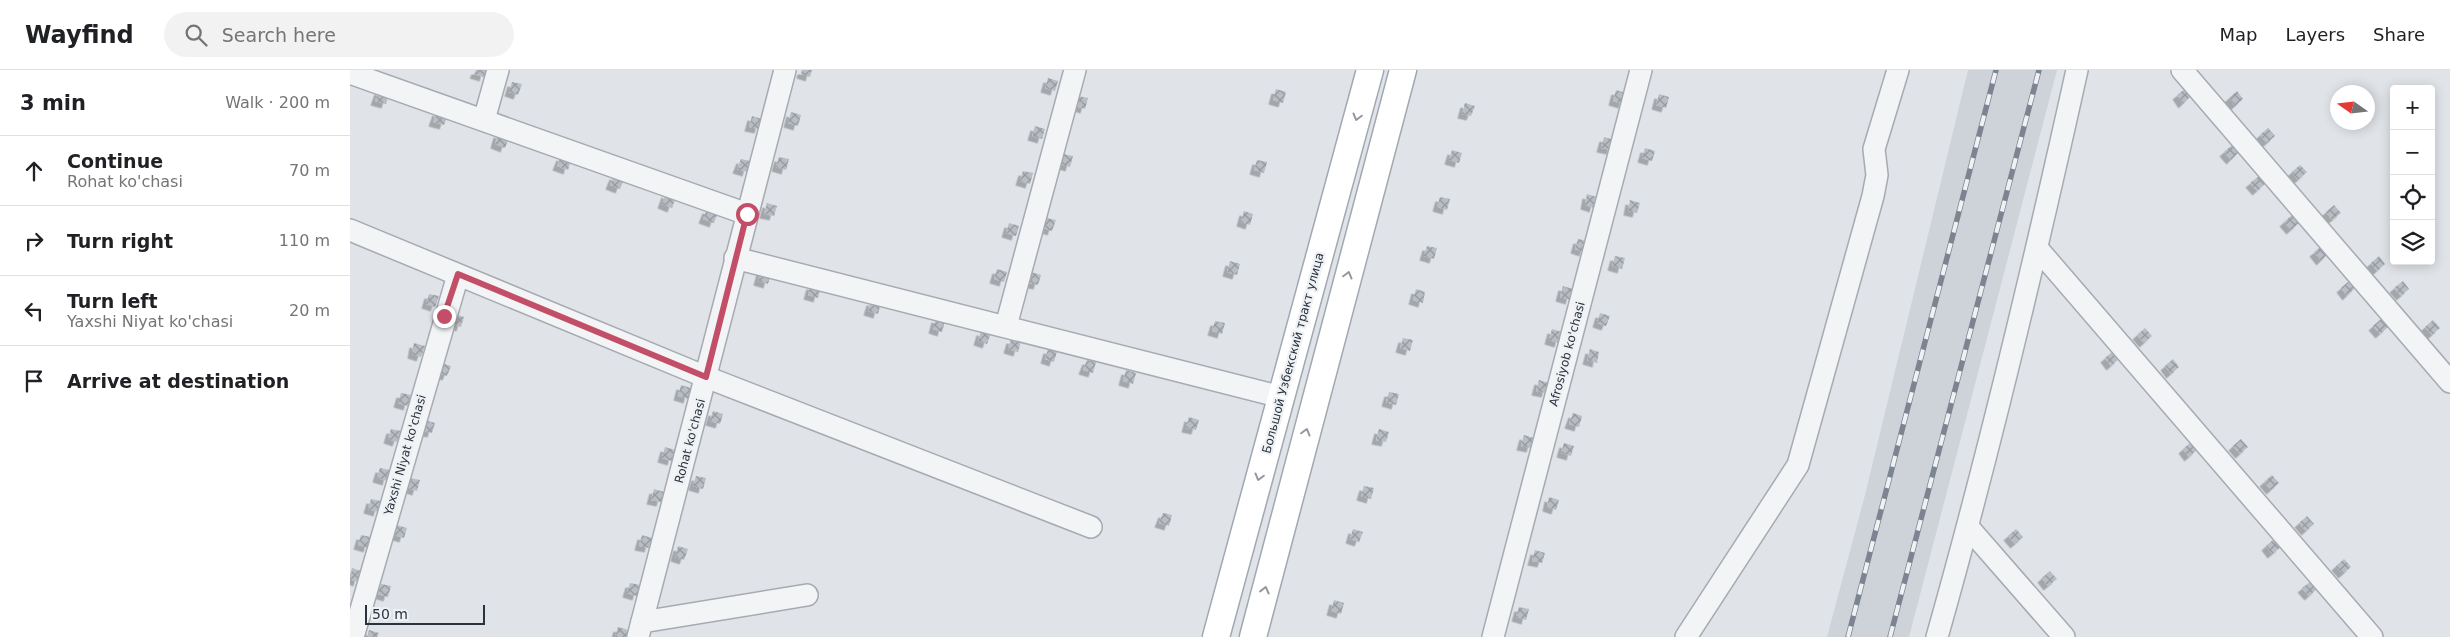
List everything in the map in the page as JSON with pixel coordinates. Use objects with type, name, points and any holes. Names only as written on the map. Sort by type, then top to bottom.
[{"type":"main road","name":"Большой Узбекский тракт улица","points":[[1216,637],[1370,70]]},
{"type":"main road","points":[[1253,637],[1403,70]]},
{"type":"street","points":[[484,120],[498,70]]},
{"type":"street","name":"Rohat ko'chasi","points":[[640,630],[785,70]]},
{"type":"street","points":[[1006,326],[1074,70]]},
{"type":"street","name":"Afrosiyob ko'chasi","points":[[1494,637],[1641,70]]},
{"type":"street","points":[[1686,637],[1798,465],[1873,196],[1877,175],[1874,149],[1898,70]]},
{"type":"street","points":[[1937,637],[1968,527],[2037,248],[2077,70]]},
{"type":"street","points":[[2182,70],[2450,382]]},
{"type":"street","points":[[350,73],[747,214]]},
{"type":"street","points":[[350,230],[706,377],[1090,527]]},
{"type":"street","points":[[2037,248],[2372,637]]},
{"type":"street","points":[[735,258],[1281,397]]},
{"type":"street","name":"Yaxshi Niyat ko'chasi","points":[[353,637],[458,274]]},
{"type":"street","points":[[1968,527],[2064,637]]},
{"type":"street","points":[[640,630],[808,595]]},
{"type":"shaded area","points":[[1968,70],[2057,70],[1909,637],[1827,637],[1865,495]]},
{"type":"building","points":[[476,70],[486,70],[484,77],[474,74]]},
{"type":"building","points":[[802,70],[812,70],[810,77],[801,74]]},
{"type":"building","points":[[1048,78],[1058,81],[1055,91],[1045,88]]},
{"type":"building","points":[[512,82],[522,84],[518,95],[509,92]]},
{"type":"building","points":[[1276,89],[1286,92],[1283,103],[1273,100]]},
{"type":"building","points":[[2185,89],[2191,96],[2183,104],[2177,95]]},
{"type":"building","points":[[379,90],[389,94],[386,104],[375,101]]},
{"type":"building","points":[[1616,90],[1626,93],[1623,104],[1613,101]]},
{"type":"building","points":[[2237,91],[2243,99],[2235,106],[2229,98]]},
{"type":"building","points":[[1659,94],[1669,97],[1666,108],[1656,105]]},
{"type":"building","points":[[1078,96],[1088,98],[1085,109],[1075,106]]},
{"type":"building","points":[[1465,103],[1475,106],[1471,116],[1462,114]]},
{"type":"building","points":[[437,111],[448,115],[444,125],[433,122]]},
{"type":"building","points":[[791,112],[801,115],[798,126],[788,123]]},
{"type":"building","points":[[752,116],[762,119],[759,129],[749,127]]},
{"type":"building","points":[[1035,126],[1045,129],[1042,139],[1032,136]]},
{"type":"building","points":[[2268,128],[2275,136],[2267,143],[2260,135]]},
{"type":"building","points":[[498,133],[509,137],[505,148],[495,144]]},
{"type":"building","points":[[1604,137],[1614,140],[1611,150],[1601,148]]},
{"type":"building","points":[[2232,145],[2239,152],[2231,160],[2224,152]]},
{"type":"building","points":[[1645,148],[1655,151],[1652,161],[1642,158]]},
{"type":"building","points":[[1452,150],[1462,153],[1459,163],[1449,160]]},
{"type":"building","points":[[1063,154],[1073,156],[1070,167],[1060,164]]},
{"type":"building","points":[[561,156],[571,160],[568,170],[557,166]]},
{"type":"building","points":[[779,157],[789,159],[786,170],[776,167]]},
{"type":"building","points":[[741,159],[750,161],[747,172],[737,169]]},
{"type":"building","points":[[1257,160],[1267,162],[1264,173],[1254,170]]},
{"type":"building","points":[[2300,165],[2307,172],[2298,180],[2292,172]]},
{"type":"building","points":[[1023,171],[1033,173],[1030,184],[1020,181]]},
{"type":"building","points":[[614,175],[624,179],[620,189],[610,185]]},
{"type":"building","points":[[2259,176],[2265,184],[2257,191],[2250,183]]},
{"type":"building","points":[[666,193],[676,197],[672,208],[662,204]]},
{"type":"building","points":[[1587,194],[1597,197],[1594,208],[1585,205]]},
{"type":"building","points":[[1440,197],[1450,199],[1447,210],[1437,207]]},
{"type":"building","points":[[1630,200],[1640,203],[1637,213],[1628,211]]},
{"type":"building","points":[[767,203],[777,206],[774,216],[764,214]]},
{"type":"building","points":[[2334,205],[2341,213],[2332,220],[2326,212]]},
{"type":"building","points":[[707,209],[718,212],[714,223],[703,219]]},
{"type":"building","points":[[1244,211],[1253,214],[1250,225],[1241,222]]},
{"type":"building","points":[[2292,215],[2299,223],[2291,230],[2284,222]]},
{"type":"building","points":[[1046,218],[1056,220],[1052,231],[1043,228]]},
{"type":"building","points":[[1009,223],[1019,226],[1016,236],[1006,233]]},
{"type":"building","points":[[1578,239],[1587,241],[1584,252],[1575,249]]},
{"type":"building","points":[[1427,246],[1437,248],[1434,259],[1424,256]]},
{"type":"building","points":[[2322,246],[2329,253],[2321,261],[2314,252]]},
{"type":"building","points":[[1615,256],[1625,258],[1622,269],[1612,266]]},
{"type":"building","points":[[2379,256],[2385,264],[2377,271],[2371,263]]},
{"type":"building","points":[[1230,261],[1240,264],[1237,275],[1227,272]]},
{"type":"building","points":[[997,269],[1007,272],[1004,282],[994,279]]},
{"type":"building","points":[[761,270],[771,273],[768,284],[758,281]]},
{"type":"building","points":[[1031,272],[1041,275],[1038,285],[1028,283]]},
{"type":"building","points":[[2349,281],[2355,288],[2347,296],[2341,288]]},
{"type":"building","points":[[2403,281],[2409,289],[2401,296],[2394,288]]},
{"type":"building","points":[[811,285],[821,287],[818,298],[808,295]]},
{"type":"building","points":[[1563,286],[1573,289],[1570,300],[1560,297]]},
{"type":"building","points":[[1416,289],[1425,292],[1423,303],[1413,300]]},
{"type":"building","points":[[429,294],[439,296],[435,307],[426,304]]},
{"type":"building","points":[[871,301],[881,303],[878,314],[868,311]]},
{"type":"building","points":[[1600,313],[1610,316],[1606,326],[1597,323]]},
{"type":"building","points":[[454,314],[464,317],[461,327],[451,324]]},
{"type":"building","points":[[936,318],[945,321],[942,332],[933,329]]},
{"type":"building","points":[[2381,319],[2388,327],[2380,334],[2373,326]]},
{"type":"building","points":[[2433,320],[2440,328],[2432,335],[2425,327]]},
{"type":"building","points":[[1215,321],[1225,323],[1222,334],[1212,331]]},
{"type":"building","points":[[2145,328],[2152,336],[2144,343],[2137,335]]},
{"type":"building","points":[[1552,329],[1562,332],[1559,343],[1549,340]]},
{"type":"building","points":[[981,331],[991,333],[987,344],[978,341]]},
{"type":"building","points":[[1403,338],[1413,340],[1410,351],[1400,348]]},
{"type":"building","points":[[1011,339],[1021,341],[1018,352],[1008,349]]},
{"type":"building","points":[[414,343],[425,346],[421,357],[412,354]]},
{"type":"building","points":[[1048,349],[1057,351],[1054,362],[1045,359]]},
{"type":"building","points":[[1590,349],[1599,352],[1597,363],[1587,360]]},
{"type":"building","points":[[2113,351],[2119,359],[2111,366],[2105,358]]},
{"type":"building","points":[[2173,359],[2179,367],[2171,374],[2165,366]]},
{"type":"building","points":[[1087,360],[1096,362],[1093,373],[1083,370]]},
{"type":"building","points":[[441,363],[451,366],[447,376],[438,373]]},
{"type":"building","points":[[1126,370],[1136,373],[1133,384],[1123,381]]},
{"type":"building","points":[[1539,380],[1549,383],[1546,393],[1536,391]]},
{"type":"building","points":[[681,385],[691,388],[688,399],[678,396]]},
{"type":"building","points":[[1389,392],[1399,394],[1396,405],[1386,402]]},
{"type":"building","points":[[401,393],[411,395],[408,406],[398,403]]},
{"type":"building","points":[[713,411],[723,414],[720,424],[710,421]]},
{"type":"building","points":[[1573,413],[1582,416],[1579,427],[1569,424]]},
{"type":"building","points":[[1189,417],[1199,420],[1196,430],[1186,428]]},
{"type":"building","points":[[425,420],[435,423],[432,433],[422,431]]},
{"type":"building","points":[[391,429],[401,431],[397,442],[388,439]]},
{"type":"building","points":[[1379,429],[1389,432],[1386,442],[1376,440]]},
{"type":"building","points":[[1524,435],[1534,438],[1531,448],[1521,446]]},
{"type":"building","points":[[2241,439],[2248,447],[2240,454],[2233,446]]},
{"type":"building","points":[[2191,442],[2197,450],[2189,457],[2183,449]]},
{"type":"building","points":[[1564,443],[1574,446],[1571,456],[1561,453]]},
{"type":"building","points":[[665,447],[675,450],[672,461],[662,458]]},
{"type":"building","points":[[380,468],[390,470],[387,481],[377,478]]},
{"type":"building","points":[[2272,475],[2279,483],[2271,490],[2264,482]]},
{"type":"building","points":[[696,476],[706,478],[703,489],[693,486]]},
{"type":"building","points":[[410,478],[420,480],[417,491],[407,488]]},
{"type":"building","points":[[1364,486],[1374,488],[1371,499],[1361,496]]},
{"type":"building","points":[[654,489],[664,492],[661,502],[651,500]]},
{"type":"building","points":[[1549,497],[1559,500],[1556,510],[1547,507]]},
{"type":"building","points":[[371,499],[381,501],[378,512],[368,509]]},
{"type":"building","points":[[1163,513],[1172,515],[1169,526],[1159,523]]},
{"type":"building","points":[[2307,516],[2314,524],[2306,531],[2299,523]]},
{"type":"building","points":[[397,525],[407,528],[404,538],[394,535]]},
{"type":"building","points":[[1353,529],[1363,532],[1359,542],[1350,539]]},
{"type":"building","points":[[2016,529],[2023,537],[2015,544],[2008,536]]},
{"type":"building","points":[[361,535],[371,537],[368,548],[358,545]]},
{"type":"building","points":[[642,535],[652,538],[649,548],[639,546]]},
{"type":"building","points":[[2274,539],[2281,547],[2272,554],[2266,546]]},
{"type":"building","points":[[678,546],[688,549],[684,560],[675,557]]},
{"type":"building","points":[[1535,550],[1545,553],[1542,563],[1532,561]]},
{"type":"building","points":[[2344,559],[2351,567],[2343,574],[2336,566]]},
{"type":"building","points":[[352,568],[361,571],[358,582],[350,579]]},
{"type":"building","points":[[2050,571],[2057,579],[2048,586],[2042,578]]},
{"type":"building","points":[[2310,582],[2317,589],[2309,596],[2302,588]]},
{"type":"building","points":[[630,583],[640,585],[637,596],[627,593]]},
{"type":"building","points":[[381,584],[391,586],[388,597],[378,594]]},
{"type":"building","points":[[1334,600],[1344,603],[1341,614],[1331,611]]},
{"type":"building","points":[[1519,607],[1529,609],[1526,620],[1516,617]]},
{"type":"building","points":[[618,627],[628,630],[626,637],[615,637]]},
{"type":"building","points":[[369,630],[379,633],[377,637],[367,637]]},
{"type":"railway","points":[[1848,637],[1996,70]]},
{"type":"railway","points":[[1890,637],[2039,70]]},
{"type":"route","points":[[444,316],[458,274],[706,377],[747,214]]}]
